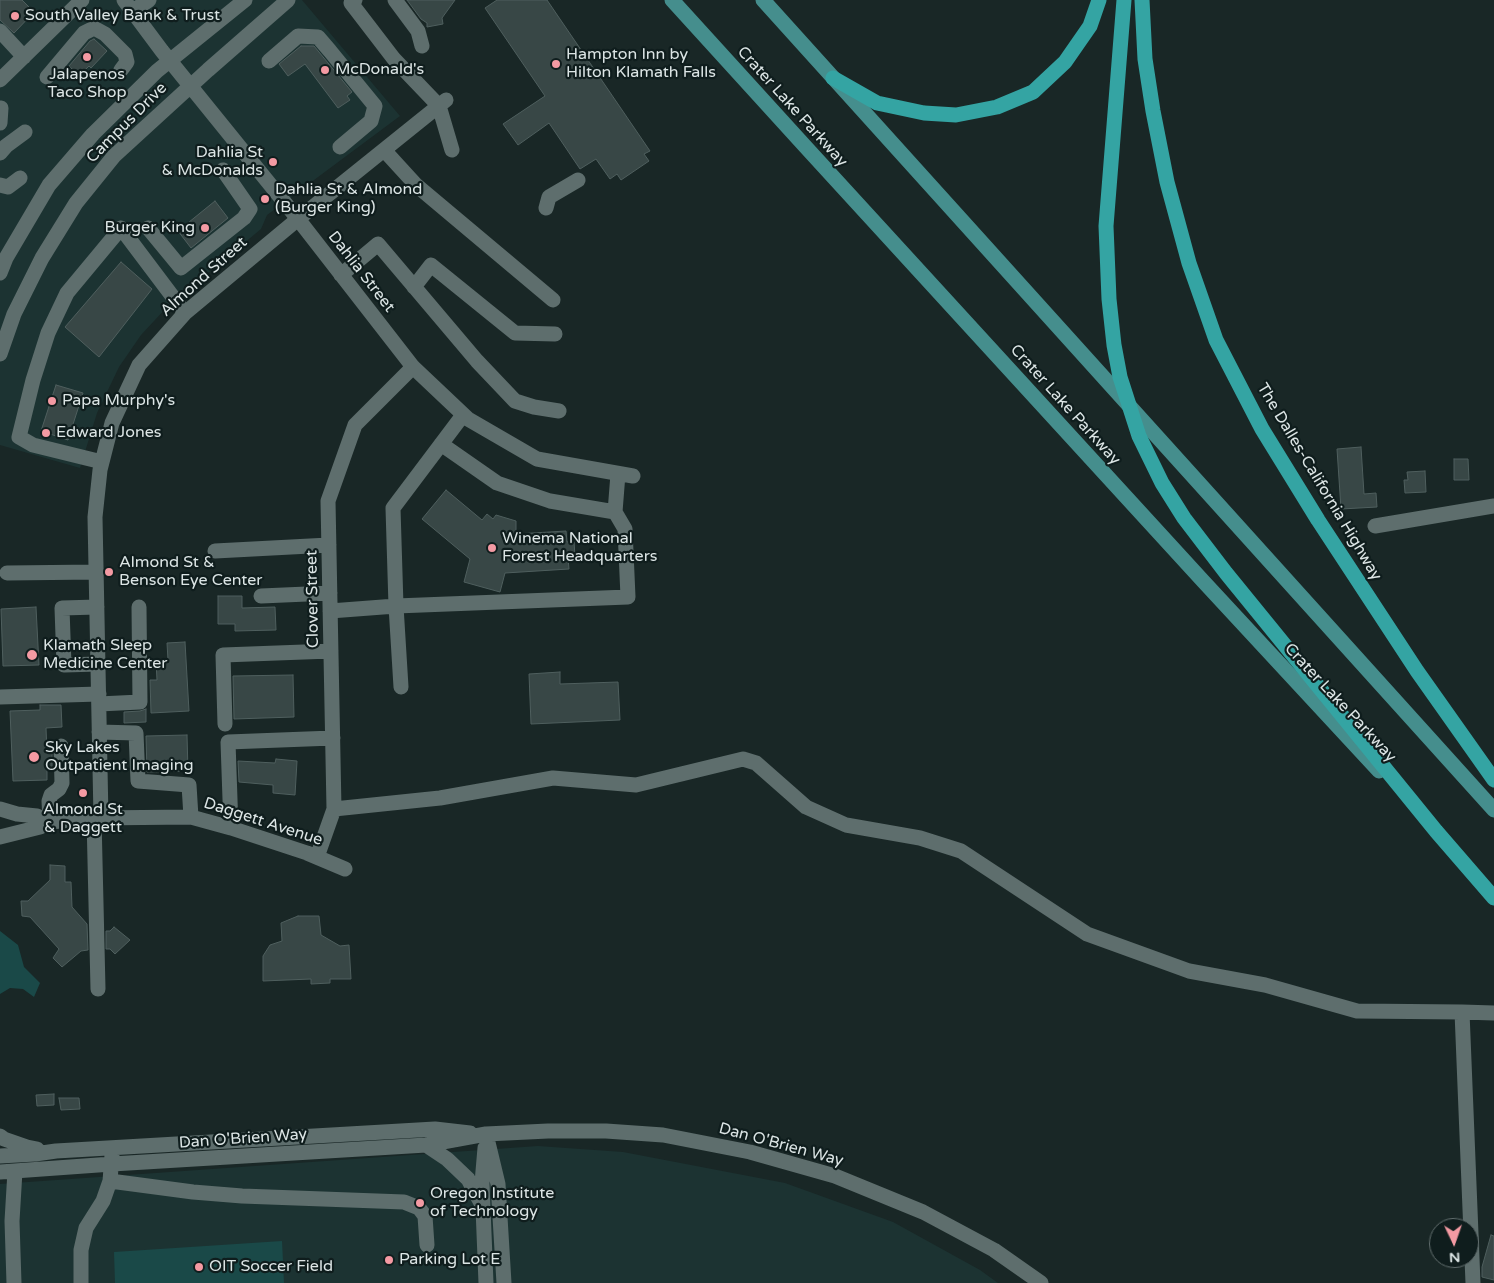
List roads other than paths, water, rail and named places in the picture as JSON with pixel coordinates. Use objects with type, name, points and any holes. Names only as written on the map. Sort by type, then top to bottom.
[{"type":"highway","points":[[833,78],[877,103],[924,113],[956,115],[997,107],[1033,92],[1064,62],[1090,26],[1099,0]]},
{"type":"highway","points":[[1124,0],[1106,226],[1109,299],[1118,369],[1139,436],[1162,483],[1190,526],[1226,573],[1436,832],[1494,898]]},
{"type":"highway","name":"The Dalles-California Highway","points":[[1142,0],[1145,59],[1167,182],[1188,263],[1216,340],[1262,429],[1318,520],[1417,670],[1494,780]]},
{"type":"main road","name":"Crater Lake Parkway","points":[[672,0],[1202,581],[1436,832]]},
{"type":"main road","points":[[763,0],[1494,810]]},
{"type":"street","points":[[0,80],[82,0]]},
{"type":"street","points":[[129,6],[149,0]]},
{"type":"street","name":"Campus Drive","points":[[0,272],[6,258],[49,185],[93,134],[157,70],[245,0]]},
{"type":"street","name":"Campus Drive","points":[[0,354],[14,314],[42,258],[76,203],[114,156],[288,0]]},
{"type":"street","points":[[355,0],[351,3],[394,59],[442,103],[452,150]]},
{"type":"street","points":[[396,0],[418,31],[422,46]]},
{"type":"street","name":"Dahlia Street","points":[[129,6],[190,86],[298,219],[413,367],[463,415],[537,459],[634,476]]},
{"type":"street","points":[[47,77],[84,33],[94,28],[105,34],[125,54],[127,62],[121,70]]},
{"type":"street","points":[[0,31],[24,57]]},
{"type":"street","points":[[269,61],[298,36],[318,37],[330,51],[375,106],[371,121],[340,147]]},
{"type":"street","name":"Almond Street","points":[[98,989],[100,732],[94,517],[102,462],[112,424],[139,365],[185,313],[442,103]]},
{"type":"street","points":[[0,122],[1,108]]},
{"type":"street","points":[[0,153],[6,146],[25,132]]},
{"type":"street","points":[[384,150],[416,185],[553,300]]},
{"type":"street","points":[[148,228],[181,268],[244,218],[250,209],[223,170]]},
{"type":"street","points":[[0,185],[8,187],[20,178]]},
{"type":"street","points":[[546,208],[549,197],[578,180]]},
{"type":"street","points":[[102,462],[33,445],[19,437],[33,380],[48,333],[67,293],[121,228],[185,313]]},
{"type":"street","points":[[341,275],[378,244],[477,360],[515,401],[534,407],[559,411]]},
{"type":"street","points":[[414,287],[432,265],[515,332],[555,334]]},
{"type":"street","name":"Clover Street","points":[[317,857],[334,809],[328,501],[355,425],[413,367]]},
{"type":"street","points":[[401,687],[393,508],[463,415]]},
{"type":"street","points":[[441,444],[497,483],[550,501],[615,512]]},
{"type":"street","points":[[330,611],[396,606],[628,597],[625,529],[615,512],[618,474]]},
{"type":"street","points":[[1375,526],[1494,506]]},
{"type":"street","points":[[215,551],[329,545]]},
{"type":"street","points":[[7,573],[96,572]]},
{"type":"street","points":[[261,596],[330,593]]},
{"type":"street","points":[[97,607],[62,608],[64,665],[98,664]]},
{"type":"street","points":[[0,697],[99,699],[140,702],[139,607]]},
{"type":"street","points":[[225,724],[224,655],[331,652]]},
{"type":"street","points":[[100,732],[136,733],[138,781],[189,785],[191,817]]},
{"type":"street","points":[[231,828],[228,742],[333,738]]},
{"type":"street","points":[[50,822],[49,801],[62,782],[61,746]]},
{"type":"street","points":[[334,809],[440,798],[553,778],[636,785],[743,759],[756,763],[806,807],[846,825],[920,838],[961,851],[1087,934],[1180,968],[1265,985],[1357,1010],[1494,1012]]},
{"type":"street","name":"Daggett Avenue","points":[[0,809],[17,814],[37,816],[50,822]]},
{"type":"street","name":"Daggett Avenue","points":[[0,837],[40,827],[50,822],[98,818],[191,817],[231,828],[317,857],[345,869]]},
{"type":"street","points":[[1462,1012],[1473,1283]]},
{"type":"street","name":"Dan O'Brien Way","points":[[0,1156],[56,1151],[435,1129],[486,1134]]},
{"type":"street","name":"Dan O'Brien Way","points":[[8,1172],[112,1164],[426,1146],[486,1134],[548,1130],[663,1135],[750,1152],[836,1176],[923,1212],[994,1250],[1041,1283]]},
{"type":"street","points":[[486,1134],[482,1183],[486,1283]]},
{"type":"street","points":[[486,1134],[498,1184],[504,1283]]},
{"type":"street","points":[[0,1136],[27,1147],[56,1151]]},
{"type":"street","points":[[426,1146],[447,1159],[468,1179],[482,1205]]},
{"type":"street","points":[[81,1283],[80,1250],[86,1228],[103,1201],[110,1181],[112,1148]]},
{"type":"street","points":[[8,1172],[14,1283]]},
{"type":"street","points":[[110,1181],[192,1192],[242,1196],[404,1202],[419,1208],[425,1216],[427,1245]]},
{"type":"place","name":"South Valley Bank & Trust","points":[[15,16]]},
{"type":"place","name":"Jalapenos Taco Shop","points":[[87,57]]},
{"type":"place","name":"Hampton Inn by Hilton Klamath Falls","points":[[556,64]]},
{"type":"place","name":"McDonald's","points":[[325,70]]},
{"type":"place","name":"Dahlia St & McDonalds","points":[[273,162]]},
{"type":"place","name":"Dahlia St & Almond (Burger King)","points":[[265,199]]},
{"type":"place","name":"Burger King","points":[[205,228]]},
{"type":"place","name":"Papa Murphy's","points":[[52,401]]},
{"type":"place","name":"Edward Jones","points":[[46,433]]},
{"type":"place","name":"Winema National Forest Headquarters","points":[[492,548]]},
{"type":"place","name":"Almond St & Benson Eye Center","points":[[109,572]]},
{"type":"place","name":"Klamath Sleep Medicine Center","points":[[32,655]]},
{"type":"place","name":"Sky Lakes Outpatient Imaging","points":[[34,757]]},
{"type":"place","name":"Almond St & Daggett","points":[[83,793]]},
{"type":"place","name":"Oregon Institute of Technology","points":[[420,1203]]},
{"type":"place","name":"Parking Lot E","points":[[389,1260]]},
{"type":"place","name":"OIT Soccer Field","points":[[199,1267]]}]
